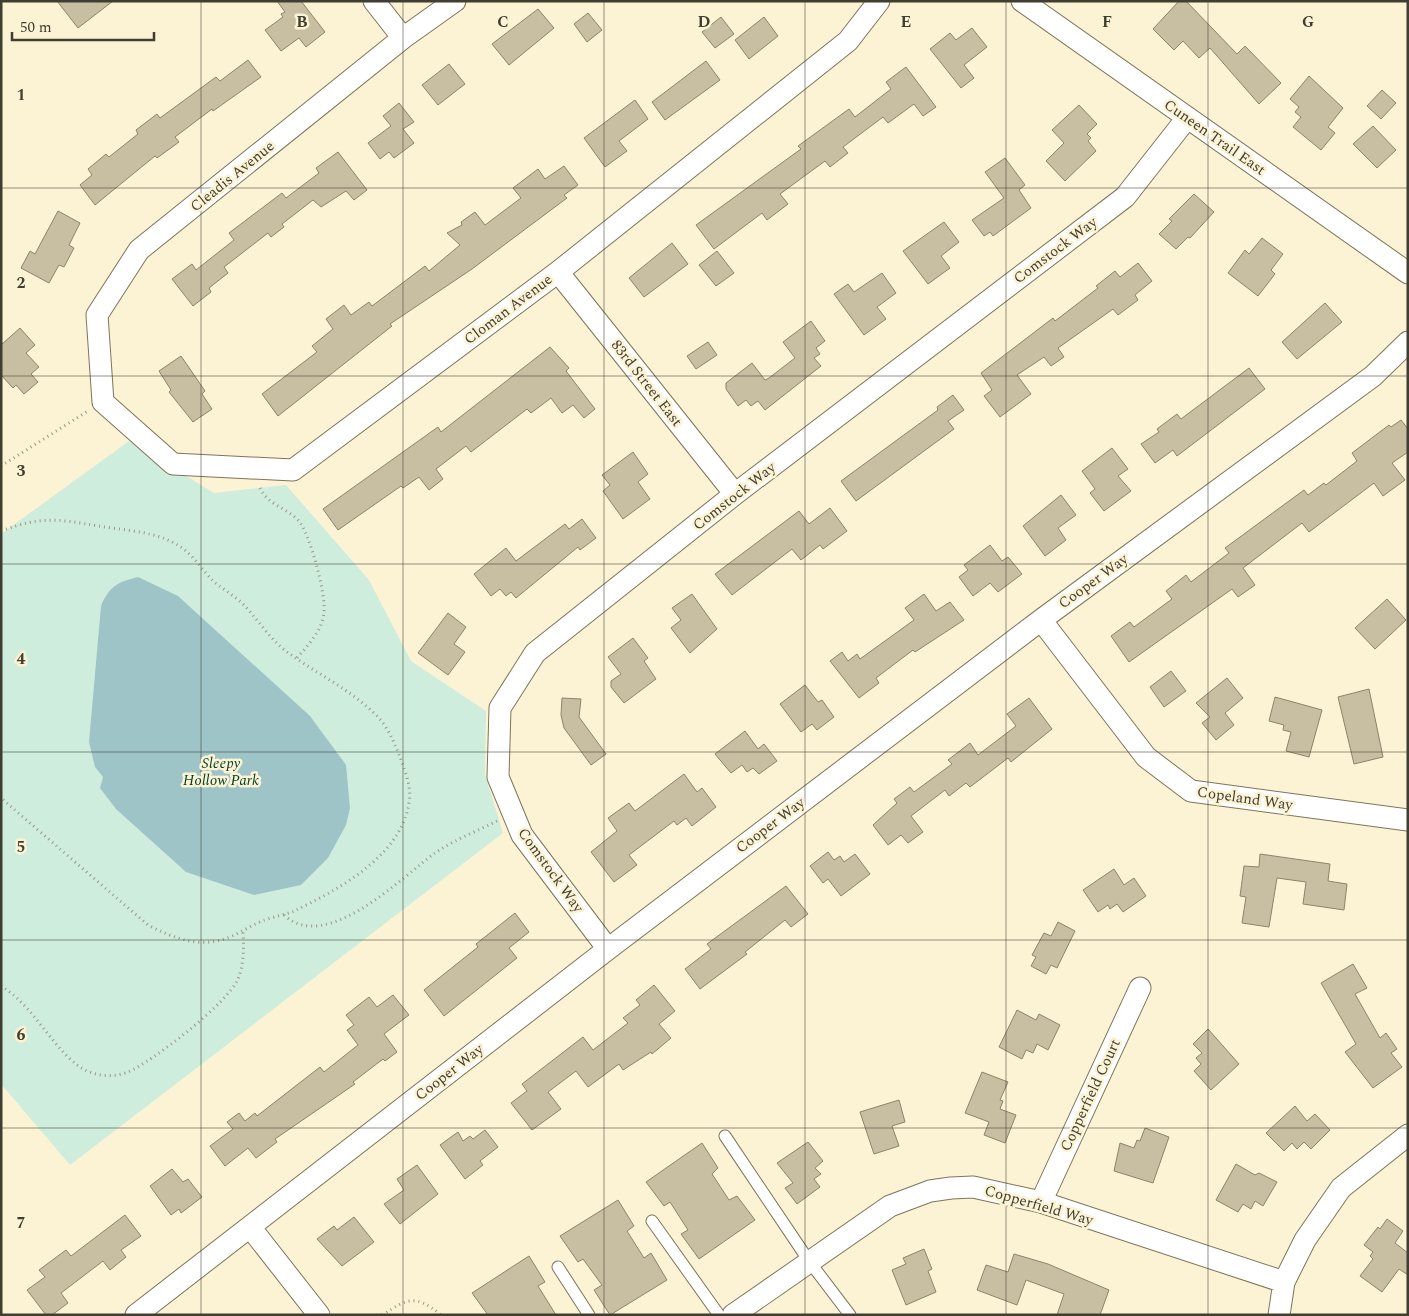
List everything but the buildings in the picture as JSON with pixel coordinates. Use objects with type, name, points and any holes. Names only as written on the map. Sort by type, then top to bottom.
[{"type":"street","points":[[374,1],[403,38]]},
{"type":"street","name":"Cleadis Avenue","points":[[103,402],[96,315],[139,250],[403,38],[455,1]]},
{"type":"street","name":"Cloman Avenue","points":[[103,402],[173,464],[294,470],[558,272],[848,41],[879,1]]},
{"type":"street","name":"Cuneen Trail East","points":[[1022,1],[1408,273]]},
{"type":"street","name":"Comstock Way","points":[[608,948],[522,835],[498,777],[500,708],[535,653],[735,494],[1125,197],[1187,118]]},
{"type":"street","name":"83rd Street East","points":[[558,272],[735,494]]},
{"type":"street","name":"Cooper Way","points":[[136,1315],[608,948],[1041,620],[1373,376],[1408,342]]},
{"type":"street","name":"Copeland Way","points":[[1041,620],[1146,757],[1191,791],[1408,820]]},
{"type":"street","name":"Copperfield Court","points":[[1041,1202],[1140,988]]},
{"type":"street","points":[[1279,1315],[1284,1282],[1305,1240],[1341,1188],[1408,1135]]},
{"type":"street","name":"Copperfield Way","points":[[732,1315],[890,1206],[930,1191],[973,1187],[1041,1202],[1284,1282]]},
{"type":"street","points":[[250,1227],[319,1315]]},
{"type":"lane","points":[[725,1136],[809,1261],[850,1315]]},
{"type":"lane","points":[[652,1221],[719,1315]]},
{"type":"lane","points":[[558,1267],[589,1315]]},
{"type":"path","points":[[1,466],[103,402]]},
{"type":"path","points":[[249,468],[269,501],[297,519],[304,528],[317,572],[324,612],[314,636],[297,658]]},
{"type":"path","points":[[1,531],[26,522],[56,519],[154,536],[174,543],[188,554],[214,581],[240,601],[282,647],[373,712],[388,728],[409,786],[410,801],[405,822],[368,868],[324,896],[284,915],[264,920],[243,931],[213,942],[191,943],[173,938],[148,925],[1,798]]},
{"type":"path","points":[[284,915],[293,923],[307,925],[325,924],[347,917],[386,893],[436,852],[513,813]]},
{"type":"path","points":[[1,986],[22,1002],[71,1058],[86,1070],[102,1075],[115,1075],[129,1071],[160,1051],[228,995],[238,980],[242,965],[243,931]]},
{"type":"path","points":[[382,1315],[405,1301],[424,1302],[441,1315]]},
{"type":"green space","name":"Sleepy Hollow Park","points":[[129,441],[214,493],[286,485],[369,580],[411,661],[486,711],[485,774],[503,833],[70,1165],[1,1084],[1,534]]},
{"type":"water","points":[[138,577],[178,596],[310,716],[346,765],[350,808],[346,825],[328,858],[301,885],[254,895],[186,872],[116,809],[100,788],[103,777],[95,767],[89,742],[101,606],[107,594],[115,586]]}]
